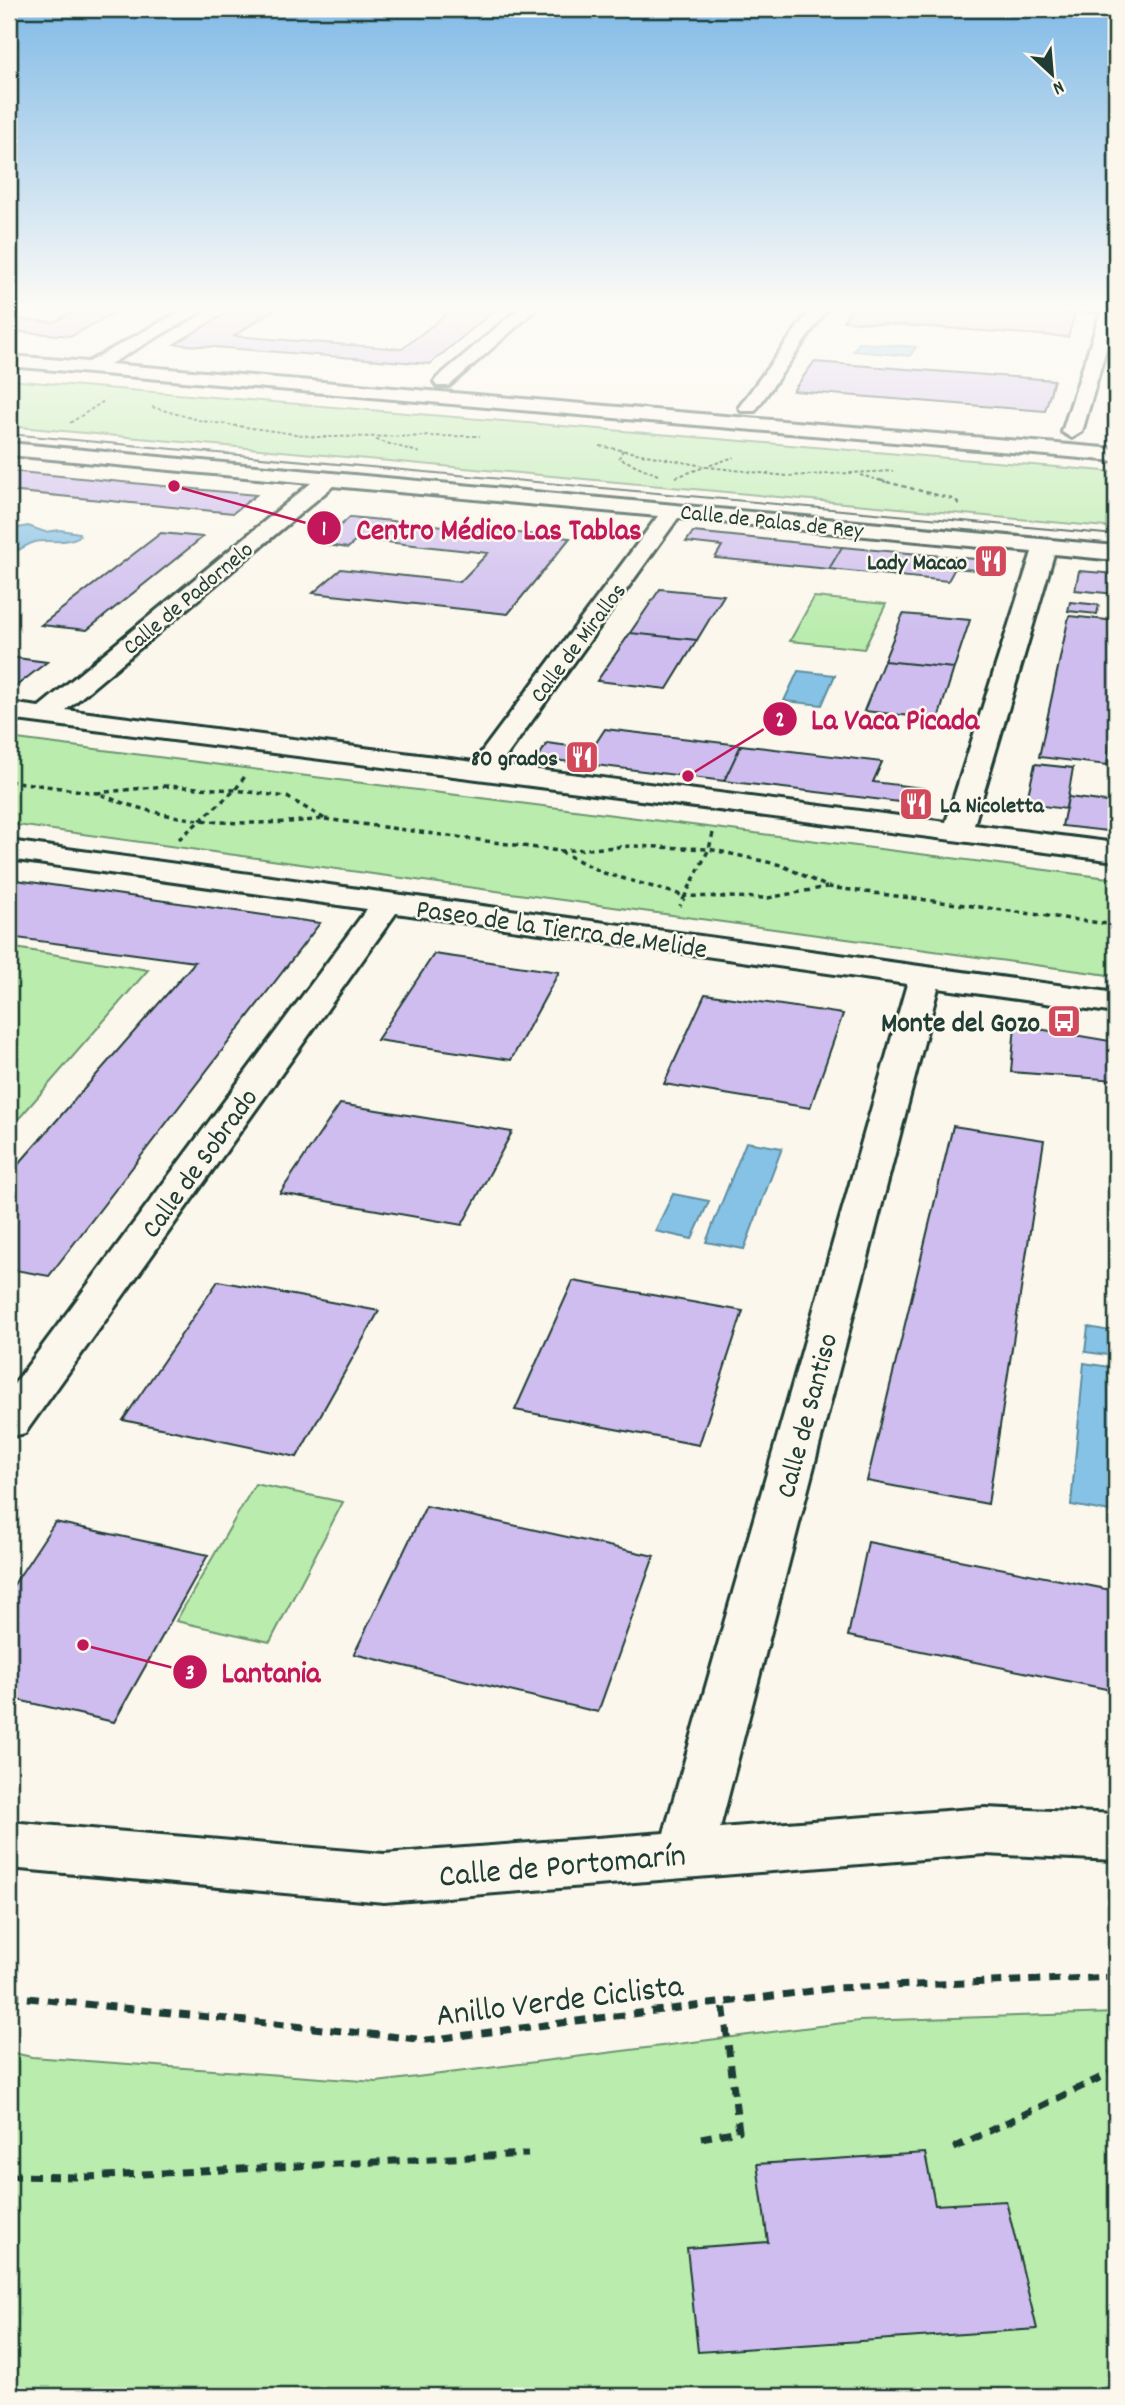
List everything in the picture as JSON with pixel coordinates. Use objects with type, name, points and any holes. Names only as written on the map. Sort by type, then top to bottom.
[{"type":"street","points":[[703,417],[1116,455]]},
{"type":"street","points":[[885,417],[935,421]]},
{"type":"street","points":[[1070,417],[1065,431],[1094,434]]},
{"type":"street","name":"Calle de Palas de Rey","points":[[11,449],[1116,553]]},
{"type":"street","name":"Calle de Padornelo","points":[[45,715],[329,479]]},
{"type":"street","name":"Calle de Mirallos","points":[[480,773],[673,511]]},
{"type":"street","points":[[958,831],[1045,547]]},
{"type":"street","points":[[9,711],[1116,852]]},
{"type":"street","name":"Paseo de la Tierra de Melide","points":[[9,850],[1116,1003]]},
{"type":"street","name":"Calle de Sobrado","points":[[9,1422],[388,902]]},
{"type":"street","name":"Calle de Santiso","points":[[686,1853],[925,977]]},
{"type":"street","name":"Calle de Portomarín","points":[[9,1845],[384,1878],[985,1831],[1116,1837]]},
{"type":"path","points":[[11,449],[26,442],[47,443],[78,417]]},
{"type":"path","points":[[188,417],[316,438],[492,435]]},
{"type":"path","points":[[600,446],[708,467],[787,476],[894,471]]},
{"type":"path","points":[[9,781],[97,793],[164,786],[235,790],[287,797],[325,819]]},
{"type":"path","points":[[171,847],[197,820],[235,790]]},
{"type":"path","points":[[97,793],[134,809],[197,820],[262,825],[325,819],[559,851],[632,846],[709,849],[781,865],[828,887],[1116,925]]},
{"type":"path","points":[[685,896],[709,849]]},
{"type":"path","points":[[559,851],[604,873],[685,896],[768,898],[828,887]]},
{"type":"path","name":"Anillo Verde Ciclista","points":[[9,1996],[427,2040],[836,1988],[1116,1977]]},
{"type":"path","points":[[701,2138],[739,2132],[723,2003]]},
{"type":"path","points":[[954,2148],[1116,2070]]},
{"type":"path","points":[[9,2176],[86,2177],[528,2154]]},
{"type":"green space","points":[[9,417],[457,417],[1116,472],[1116,528],[9,426]]},
{"type":"green space","points":[[814,597],[886,604],[864,649],[790,641]]},
{"type":"green space","points":[[9,738],[1116,879],[1116,976],[9,824]]},
{"type":"green space","points":[[9,947],[148,970],[9,1130]]},
{"type":"green space","points":[[255,1484],[343,1502],[270,1642],[176,1621]]},
{"type":"green space","points":[[1116,2013],[1116,2396],[9,2396],[9,2052],[32,2057],[377,2082],[859,2021]]},
{"type":"water","points":[[28,526],[45,532],[60,530],[79,533],[80,536],[69,540],[35,542],[9,554],[9,541],[16,539],[18,535],[15,531]]},
{"type":"water","points":[[798,671],[835,675],[822,705],[784,701]]},
{"type":"water","points":[[746,1142],[782,1148],[744,1249],[706,1242]]},
{"type":"water","points":[[673,1194],[709,1201],[692,1239],[655,1231]]},
{"type":"water","points":[[1088,1327],[1116,1332],[1116,1356],[1085,1352]]},
{"type":"water","points":[[1084,1363],[1116,1368],[1116,1513],[1071,1505]]},
{"type":"building","points":[[9,471],[256,495],[233,513],[9,491]]},
{"type":"building","points":[[350,517],[570,538],[508,614],[313,593],[341,569],[460,582],[488,553],[358,539],[348,548],[320,544]]},
{"type":"building","points":[[693,532],[842,547],[829,569],[715,558],[722,546],[686,542]]},
{"type":"building","points":[[161,533],[203,537],[87,630],[41,625]]},
{"type":"building","points":[[842,547],[997,561],[995,572],[955,568],[948,581],[829,569]]},
{"type":"building","points":[[1079,571],[1116,574],[1116,594],[1075,590]]},
{"type":"building","points":[[660,589],[724,595],[697,640],[630,633]]},
{"type":"building","points":[[1070,602],[1099,605],[1097,614],[1068,611]]},
{"type":"building","points":[[903,614],[970,620],[954,668],[884,661]]},
{"type":"building","points":[[1069,616],[1116,621],[1116,698],[1107,765],[1039,757]]},
{"type":"building","points":[[630,633],[697,640],[667,689],[597,681]]},
{"type":"building","points":[[9,657],[47,662],[15,687],[9,686]]},
{"type":"building","points":[[884,661],[954,668],[938,719],[864,711]]},
{"type":"building","points":[[605,729],[741,745],[724,781],[538,758],[547,743],[592,749]]},
{"type":"building","points":[[741,745],[882,762],[873,782],[923,788],[916,804],[724,781]]},
{"type":"building","points":[[1035,764],[1073,768],[1066,809],[1026,804]]},
{"type":"building","points":[[1068,797],[1116,803],[1116,832],[1062,826]]},
{"type":"building","points":[[9,879],[320,923],[49,1276],[9,1269],[9,1175],[195,962],[9,937]]},
{"type":"building","points":[[434,954],[559,972],[511,1060],[377,1040]]},
{"type":"building","points":[[705,994],[843,1014],[810,1108],[664,1084]]},
{"type":"building","points":[[1015,1025],[1116,1042],[1116,1080],[1011,1072]]},
{"type":"building","points":[[340,1104],[512,1132],[462,1225],[280,1193]]},
{"type":"building","points":[[953,1126],[1044,1140],[988,1504],[867,1481]]},
{"type":"building","points":[[218,1281],[379,1311],[297,1457],[123,1420]]},
{"type":"building","points":[[573,1281],[743,1311],[699,1445],[515,1410]]},
{"type":"building","points":[[426,1506],[654,1556],[598,1712],[354,1654]]},
{"type":"building","points":[[55,1522],[208,1555],[114,1722],[9,1698],[9,1592]]},
{"type":"building","points":[[868,1542],[1116,1591],[1116,1691],[848,1636]]},
{"type":"building","points":[[925,2153],[935,2205],[1006,2201],[1037,2329],[698,2352],[687,2248],[768,2242],[757,2164]]},
{"type":"tram line","points":[[9,434],[1116,535]]},
{"type":"place","name":"Centro Médico Las Tablas","points":[[174,486]]},
{"type":"place","name":"Lady Macao","points":[[991,561]]},
{"type":"place","name":"80 grados","points":[[582,757]]},
{"type":"place","name":"La Vaca Picada","points":[[688,776]]},
{"type":"place","name":"La Nicoletta","points":[[916,804]]},
{"type":"place","name":"Monte del Gozo","points":[[1064,1021]]},
{"type":"place","name":"Lantania","points":[[83,1645]]}]
